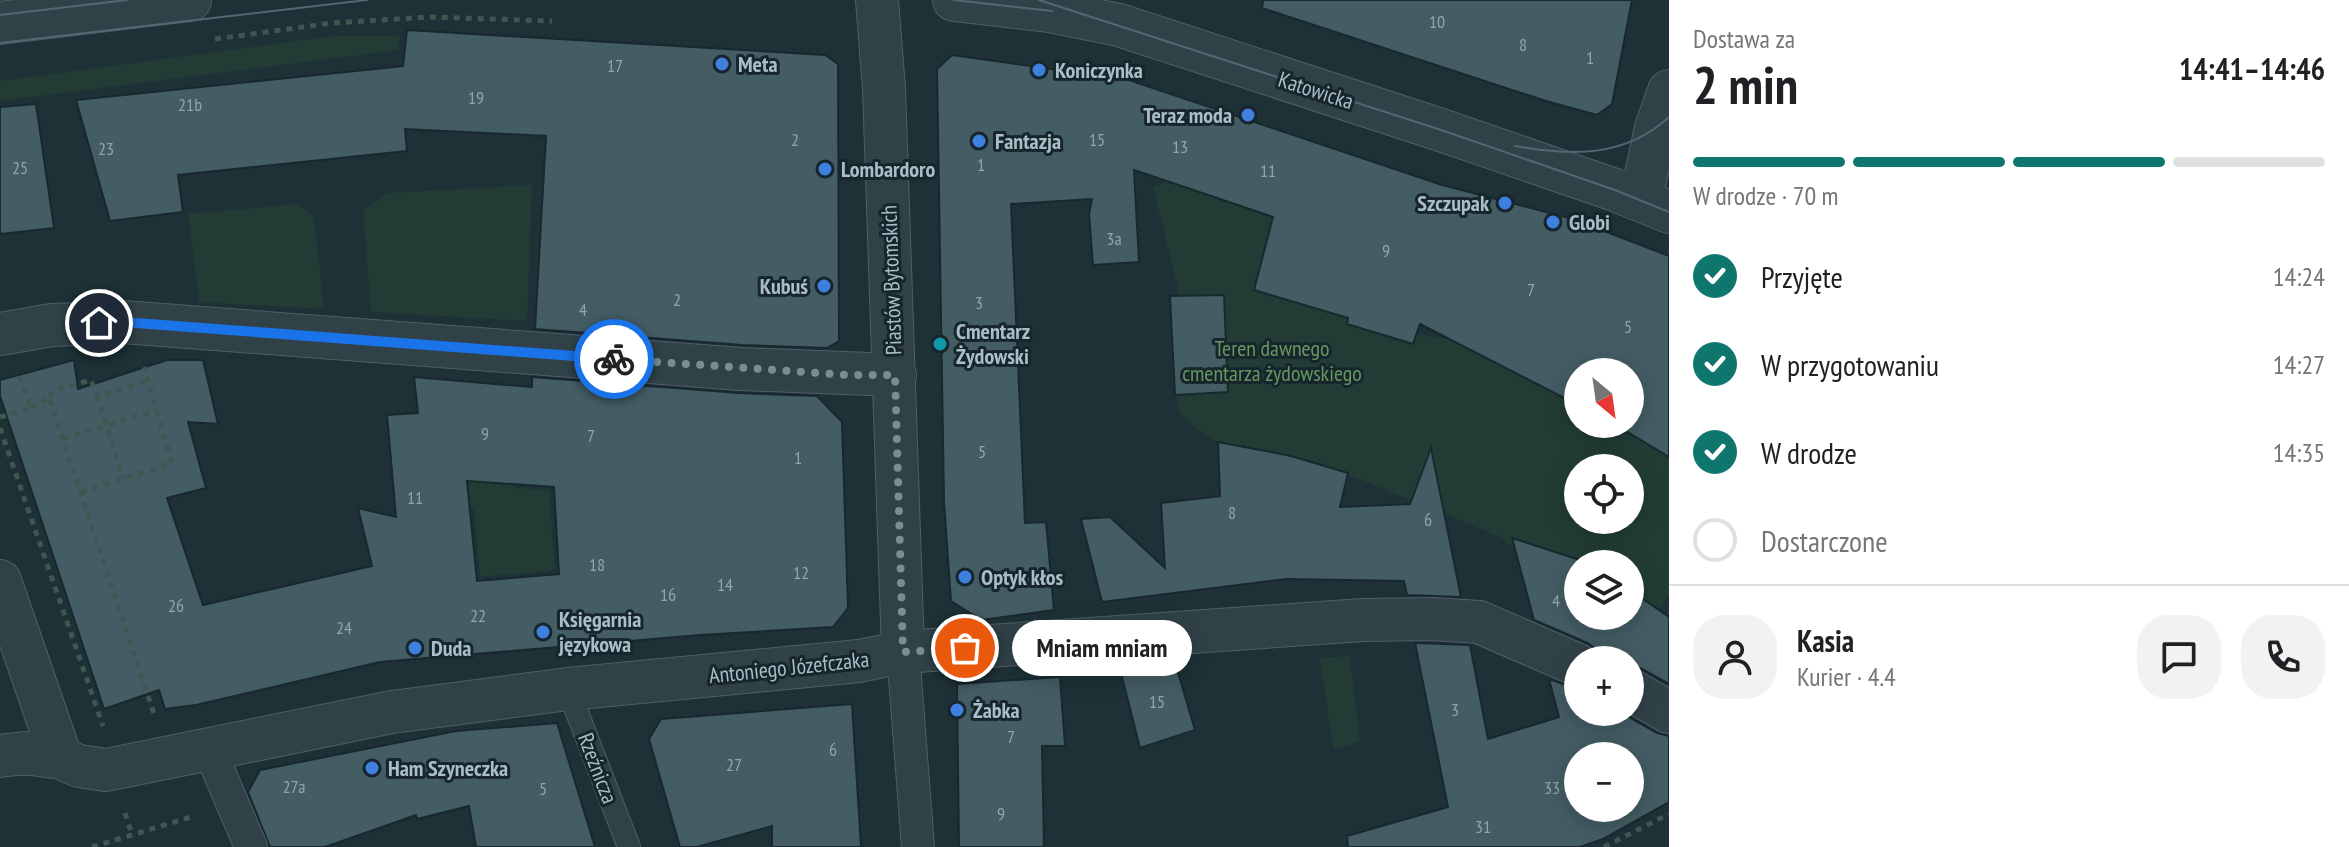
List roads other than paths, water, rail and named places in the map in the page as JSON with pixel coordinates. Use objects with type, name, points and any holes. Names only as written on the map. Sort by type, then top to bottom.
[{"type":"street","points":[[0,23],[190,0]]},
{"type":"street","name":"Piastów Bytomskich","points":[[877,0],[895,375],[903,652],[918,847]]},
{"type":"street","name":"Katowicka","points":[[954,0],[1072,7],[1441,130],[1655,206]]},
{"type":"street","points":[[1655,206],[1656,128],[1669,91]]},
{"type":"street","points":[[0,334],[52,325],[123,322],[741,369],[895,375]]},
{"type":"street","points":[[0,581],[61,758]]},
{"type":"street","name":"Antoniego Józefczaka","points":[[0,756],[25,753],[61,758],[79,766],[106,770],[392,712],[568,689],[859,661],[903,652],[1363,620],[1479,622],[1564,659]]},
{"type":"street","points":[[1644,698],[1669,712]]},
{"type":"street","points":[[210,751],[251,847]]},
{"type":"lane","name":"Rzeźnicza","points":[[568,689],[629,847]]},
{"type":"tram line","points":[[0,15],[127,0]]},
{"type":"tram line","points":[[0,43],[367,0]]},
{"type":"tram line","points":[[954,0],[1052,11]]},
{"type":"tram line","points":[[1039,0],[1441,130],[1615,190],[1669,212]]},
{"type":"tram line","points":[[1515,146],[1556,151],[1596,151],[1634,140],[1669,117]]},
{"type":"place","name":"Meta","points":[[722,64]]},
{"type":"place","name":"Koniczynka","points":[[1039,70]]},
{"type":"place","name":"Teraz moda","points":[[1248,115]]},
{"type":"place","name":"Fantazja","points":[[979,141]]},
{"type":"place","name":"Lombardoro","points":[[825,169]]},
{"type":"place","name":"Szczupak","points":[[1505,203]]},
{"type":"place","name":"Globi","points":[[1553,222]]},
{"type":"place","name":"Kubuś","points":[[824,286]]},
{"type":"place","name":"Cmentarz Żydowski","points":[[940,344]]},
{"type":"place","name":"Optyk kłos","points":[[965,577]]},
{"type":"place","name":"Księgarnia językowa","points":[[543,632]]},
{"type":"place","name":"Duda","points":[[415,648]]},
{"type":"place","name":"Mniam mniam","points":[[965,648]]},
{"type":"place","name":"Żabka","points":[[957,710]]},
{"type":"place","name":"Ham Szyneczka","points":[[372,768]]},
{"type":"park label","name":"Teren dawnego cmentarza żydowskiego","points":[[1272,360]]}]
